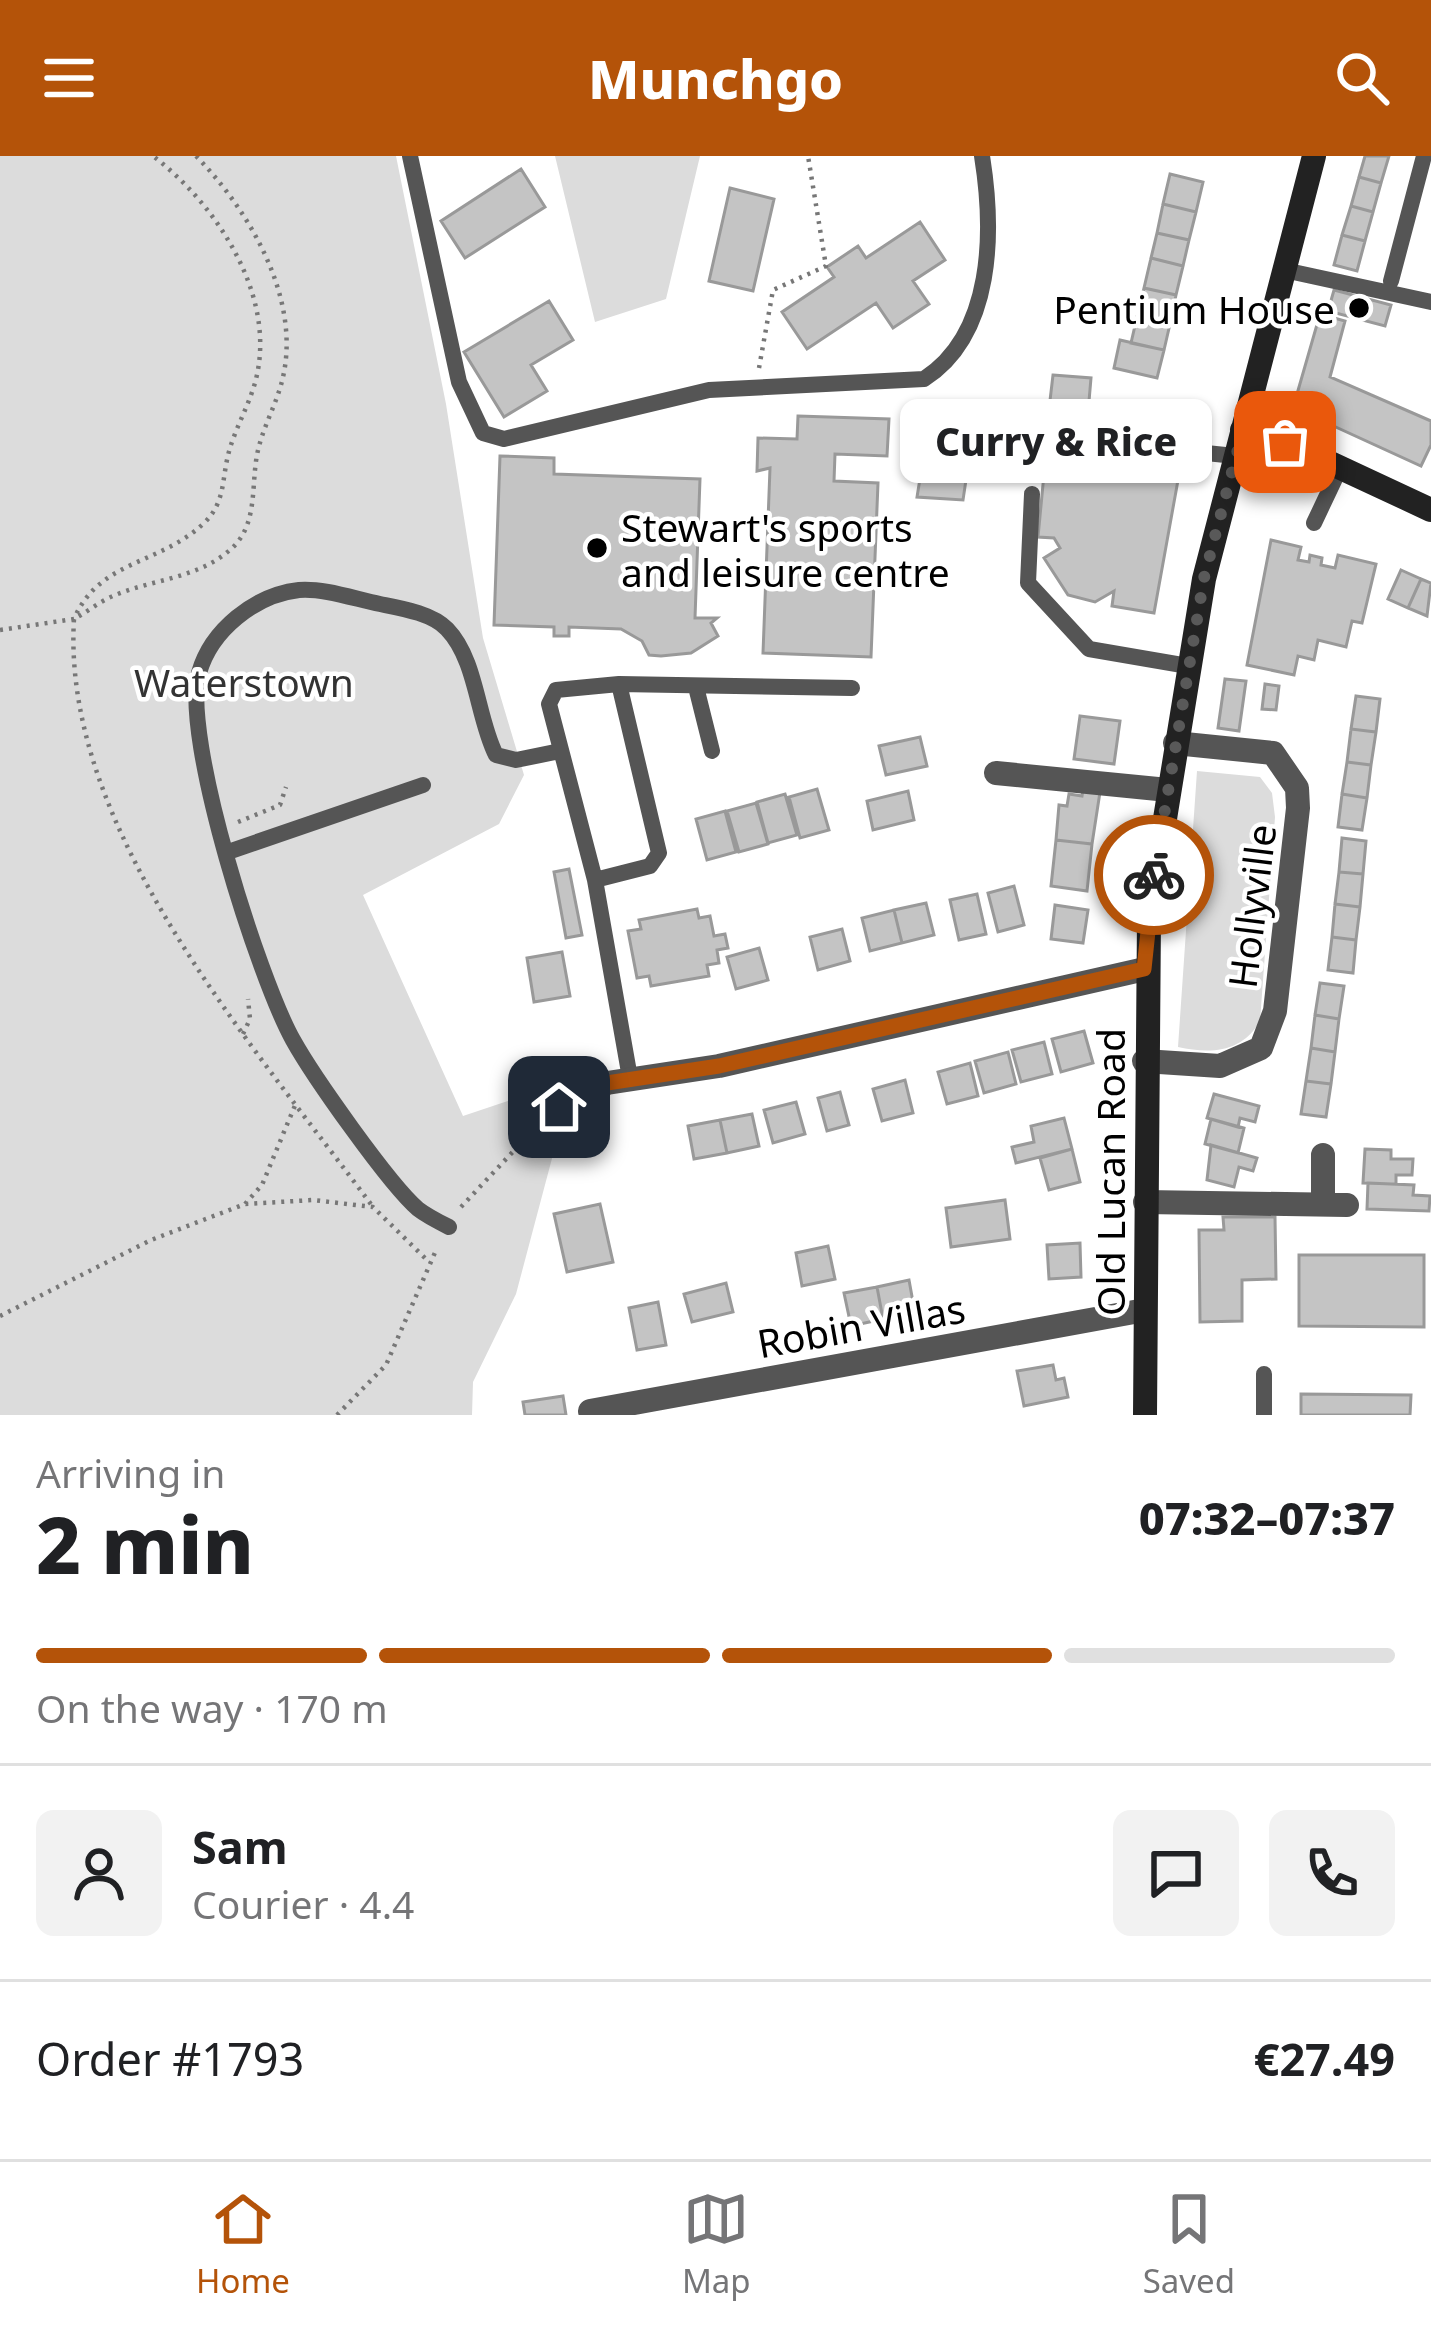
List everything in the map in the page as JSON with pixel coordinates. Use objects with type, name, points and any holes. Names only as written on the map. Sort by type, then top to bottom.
[{"type":"street","name":"Old Lucan Road","points":[[1145,1415],[1144,969],[1188,666],[1235,456],[1313,156]]},
{"type":"street","points":[[1243,430],[1285,442],[1431,510]]},
{"type":"street","name":"Hollyville","points":[[1144,1060],[1220,1066],[1262,1048],[1275,1010],[1298,808],[1297,788],[1273,753],[1175,743]]},
{"type":"street","points":[[996,773],[1168,790]]},
{"type":"street","points":[[559,1107],[630,1078],[719,1066],[1144,969]]},
{"type":"street","points":[[1144,1202],[1335,1204],[1323,1155]]},
{"type":"street","name":"Robin Villas","points":[[590,1411],[1145,1310]]},
{"type":"lane","points":[[410,156],[459,382],[483,433],[504,439],[537,436],[709,390],[924,379],[948,364],[966,337],[984,282],[988,194],[982,156]]},
{"type":"lane","points":[[1391,281],[1424,156]]},
{"type":"lane","points":[[1284,270],[1431,302]]},
{"type":"lane","points":[[985,430],[1235,456]]},
{"type":"lane","points":[[1314,523],[1340,468]]},
{"type":"lane","points":[[1031,494],[1028,583],[1089,649],[1188,666]]},
{"type":"lane","points":[[449,1227],[417,1208],[294,1042],[268,986],[228,852],[197,712],[198,676],[212,640],[232,621],[275,596],[302,590],[404,609],[444,625],[458,643],[496,755],[515,760],[560,751]]},
{"type":"lane","points":[[595,880],[650,866],[659,853],[619,684]]},
{"type":"lane","points":[[630,1078],[595,880],[549,704],[556,690],[619,684],[852,688]]},
{"type":"lane","points":[[696,687],[712,751]]},
{"type":"lane","points":[[228,852],[423,784]]},
{"type":"lane","points":[[1264,1374],[1264,1415]]},
{"type":"path","points":[[153,156],[187,183],[225,233],[250,294],[257,377],[226,458],[218,507],[178,543],[92,586],[74,620],[88,733],[106,802],[142,879],[213,994],[373,1207],[428,1262]]},
{"type":"path","points":[[0,630],[74,620],[113,596],[216,559],[243,535],[250,518],[259,442],[284,373],[282,316],[260,242],[196,156]]},
{"type":"path","points":[[756,385],[773,290],[826,266],[808,156]]},
{"type":"path","points":[[245,1204],[262,1185],[296,1103]]},
{"type":"path","points":[[337,1415],[386,1365],[428,1262],[467,1197],[559,1107]]},
{"type":"path","points":[[0,1316],[151,1240],[245,1204],[313,1200],[373,1207]]},
{"type":"green space","name":"Waterstown","points":[[0,156],[396,156],[446,404],[483,638],[524,775],[499,824],[363,895],[463,1116],[523,1096],[552,1098],[563,1117],[516,1294],[473,1382],[472,1415],[0,1415]]},
{"type":"green space","points":[[555,156],[700,156],[666,299],[595,322]]},
{"type":"green space","points":[[1197,771],[1260,777],[1272,793],[1275,817],[1260,1021],[1244,1040],[1213,1050],[1178,1047]]},
{"type":"building","points":[[1365,156],[1389,156],[1381,183],[1359,177]]},
{"type":"building","points":[[521,169],[545,207],[465,258],[441,221]]},
{"type":"building","points":[[1170,174],[1203,182],[1196,212],[1163,204]]},
{"type":"building","points":[[1359,177],[1381,183],[1373,212],[1351,206]]},
{"type":"building","points":[[730,188],[774,199],[753,291],[709,281]]},
{"type":"building","points":[[1163,204],[1196,212],[1189,240],[1157,233]]},
{"type":"building","points":[[1351,206],[1373,212],[1365,241],[1342,235]]},
{"type":"building","points":[[920,222],[945,260],[913,281],[929,304],[893,328],[876,303],[807,349],[782,312],[834,277],[827,267],[858,246],[866,258]]},
{"type":"building","points":[[1157,233],[1189,240],[1183,266],[1151,258]]},
{"type":"building","points":[[1342,235],[1365,241],[1357,271],[1334,265]]},
{"type":"building","points":[[1151,258],[1183,266],[1176,295],[1144,288]]},
{"type":"building","points":[[1144,288],[1176,295],[1170,324],[1137,317]]},
{"type":"building","name":"Pentium House","points":[[1334,290],[1391,305],[1385,326],[1328,311]]},
{"type":"building","points":[[549,301],[573,340],[531,365],[547,391],[504,417],[464,352]]},
{"type":"building","points":[[1320,314],[1345,321],[1330,377],[1431,421],[1431,445],[1421,466],[1303,412],[1297,394]]},
{"type":"building","points":[[1137,317],[1170,324],[1164,350],[1131,343]]},
{"type":"building","points":[[1120,340],[1164,350],[1157,378],[1114,368]]},
{"type":"building","points":[[1053,375],[1091,378],[1088,413],[1049,409]]},
{"type":"building","points":[[798,416],[889,419],[887,456],[835,454],[834,481],[878,483],[871,657],[763,653],[770,468],[757,471],[758,438],[797,439]]},
{"type":"building","points":[[1028,441],[1182,458],[1154,613],[1112,606],[1114,591],[1095,602],[1068,595],[1044,558],[1060,548],[1054,538],[1038,537],[1044,474],[1024,473]]},
{"type":"building","name":"Stewart's sports and leisure centre","points":[[500,456],[554,458],[554,474],[700,479],[695,618],[717,618],[711,623],[718,636],[691,653],[661,656],[649,655],[642,641],[621,629],[569,627],[569,636],[554,636],[554,627],[494,625]]},
{"type":"building","points":[[923,460],[969,460],[963,500],[917,497]]},
{"type":"building","points":[[1271,540],[1301,547],[1298,560],[1309,562],[1310,555],[1322,558],[1321,565],[1335,568],[1338,555],[1376,564],[1362,623],[1352,621],[1346,647],[1318,640],[1314,660],[1298,656],[1294,675],[1247,665]]},
{"type":"building","points":[[1401,570],[1421,579],[1408,608],[1388,599]]},
{"type":"building","points":[[1421,579],[1431,583],[1427,616],[1408,608]]},
{"type":"building","points":[[1225,679],[1246,681],[1239,731],[1218,728]]},
{"type":"building","points":[[1265,684],[1279,686],[1276,710],[1262,709]]},
{"type":"building","points":[[1356,696],[1380,699],[1376,732],[1351,729]]},
{"type":"building","points":[[1080,716],[1120,721],[1114,764],[1074,759]]},
{"type":"building","points":[[1351,729],[1376,732],[1371,765],[1347,762]]},
{"type":"building","points":[[920,737],[927,766],[886,775],[879,746]]},
{"type":"building","points":[[1347,762],[1371,765],[1367,798],[1342,794]]},
{"type":"building","points":[[817,789],[829,830],[800,838],[789,797]]},
{"type":"building","points":[[1083,790],[1100,792],[1092,844],[1056,840],[1059,805],[1067,806],[1069,794],[1082,796]]},
{"type":"building","points":[[908,791],[914,820],[873,830],[867,801]]},
{"type":"building","points":[[785,794],[797,835],[768,843],[757,802]]},
{"type":"building","points":[[1342,794],[1367,798],[1362,830],[1338,827]]},
{"type":"building","points":[[756,803],[768,844],[739,852],[727,811]]},
{"type":"building","points":[[725,811],[736,852],[707,860],[696,819]]},
{"type":"building","points":[[1342,838],[1366,841],[1363,874],[1339,872]]},
{"type":"building","points":[[1056,840],[1092,844],[1087,891],[1051,886]]},
{"type":"building","points":[[569,869],[582,935],[566,938],[554,872]]},
{"type":"building","points":[[1339,872],[1363,874],[1360,907],[1335,904]]},
{"type":"building","points":[[1014,886],[1024,925],[998,932],[988,893]]},
{"type":"building","points":[[977,894],[986,934],[959,940],[950,900]]},
{"type":"building","points":[[926,903],[934,935],[902,943],[894,910]]},
{"type":"building","points":[[1335,904],[1360,907],[1356,940],[1332,937]]},
{"type":"building","points":[[1055,905],[1088,910],[1083,943],[1051,939]]},
{"type":"building","points":[[697,909],[699,918],[710,916],[714,936],[725,934],[728,948],[717,950],[719,963],[707,965],[709,976],[651,986],[649,976],[637,978],[628,931],[641,929],[639,920]]},
{"type":"building","points":[[894,910],[902,943],[870,951],[862,918]]},
{"type":"building","points":[[842,929],[850,961],[818,970],[810,937]]},
{"type":"building","points":[[1332,937],[1356,940],[1353,973],[1328,970]]},
{"type":"building","points":[[759,948],[768,980],[736,989],[727,957]]},
{"type":"building","points":[[562,952],[570,996],[534,1002],[527,958]]},
{"type":"building","points":[[1320,983],[1344,986],[1339,1019],[1315,1015]]},
{"type":"building","points":[[1315,1015],[1339,1019],[1335,1052],[1311,1048]]},
{"type":"building","points":[[1084,1031],[1093,1063],[1061,1072],[1052,1039]]},
{"type":"building","points":[[1044,1042],[1052,1074],[1021,1082],[1012,1050]]},
{"type":"building","points":[[1311,1048],[1335,1052],[1331,1084],[1306,1081]]},
{"type":"building","points":[[1008,1052],[1016,1084],[984,1093],[975,1061]]},
{"type":"building","points":[[970,1063],[978,1096],[947,1104],[938,1072]]},
{"type":"building","points":[[905,1080],[913,1113],[882,1121],[873,1089]]},
{"type":"building","points":[[1306,1081],[1331,1084],[1326,1117],[1301,1114]]},
{"type":"building","points":[[840,1092],[849,1125],[827,1131],[818,1098]]},
{"type":"building","points":[[1214,1094],[1259,1106],[1255,1122],[1240,1118],[1238,1127],[1207,1118]]},
{"type":"building","points":[[796,1102],[805,1134],[773,1143],[764,1110]]},
{"type":"building","points":[[752,1114],[759,1146],[727,1153],[720,1120]]},
{"type":"building","points":[[1064,1118],[1072,1149],[1016,1163],[1012,1147],[1034,1142],[1031,1126]]},
{"type":"building","points":[[1211,1119],[1244,1128],[1238,1153],[1205,1144]]},
{"type":"building","points":[[720,1120],[727,1153],[694,1159],[688,1126]]},
{"type":"building","points":[[1211,1145],[1257,1158],[1253,1171],[1239,1167],[1234,1187],[1207,1180]]},
{"type":"building","points":[[1072,1149],[1080,1182],[1049,1190],[1040,1158]]},
{"type":"building","points":[[1365,1149],[1391,1150],[1391,1159],[1413,1159],[1412,1175],[1396,1175],[1396,1184],[1363,1183]]},
{"type":"building","points":[[1368,1183],[1414,1185],[1413,1195],[1430,1196],[1429,1211],[1367,1209]]},
{"type":"building","points":[[1005,1200],[1010,1239],[951,1247],[946,1208]]},
{"type":"building","points":[[600,1204],[613,1262],[567,1272],[554,1214]]},
{"type":"building","points":[[1223,1217],[1275,1217],[1276,1279],[1242,1280],[1242,1321],[1200,1322],[1199,1230],[1224,1230]]},
{"type":"building","points":[[1080,1243],[1081,1277],[1049,1279],[1047,1245]]},
{"type":"building","points":[[828,1246],[835,1279],[802,1286],[796,1253]]},
{"type":"building","points":[[1299,1255],[1424,1255],[1424,1327],[1299,1326]]},
{"type":"building","points":[[909,1280],[915,1313],[883,1319],[877,1287]]},
{"type":"building","points":[[726,1283],[733,1312],[692,1322],[684,1294]]},
{"type":"building","points":[[877,1287],[883,1319],[851,1326],[844,1293]]},
{"type":"building","points":[[658,1302],[666,1345],[637,1350],[629,1308]]},
{"type":"building","points":[[1053,1365],[1056,1380],[1064,1378],[1068,1397],[1024,1406],[1017,1371]]},
{"type":"building","points":[[1301,1394],[1411,1395],[1410,1415],[1301,1415]]},
{"type":"building","points":[[563,1396],[566,1415],[525,1415],[523,1402]]},
{"type":"way so far","points":[[1154,875],[1204,578],[1243,430],[1285,442]]},
{"type":"place","name":"Pentium House","points":[[1359,308]]},
{"type":"place","name":"Curry & Rice","points":[[1285,442]]},
{"type":"place","name":"Stewart's sports and leisure centre","points":[[597,548]]},
{"type":"route","points":[[559,1107],[607,1083],[719,1066],[1144,969],[1154,875]]}]
